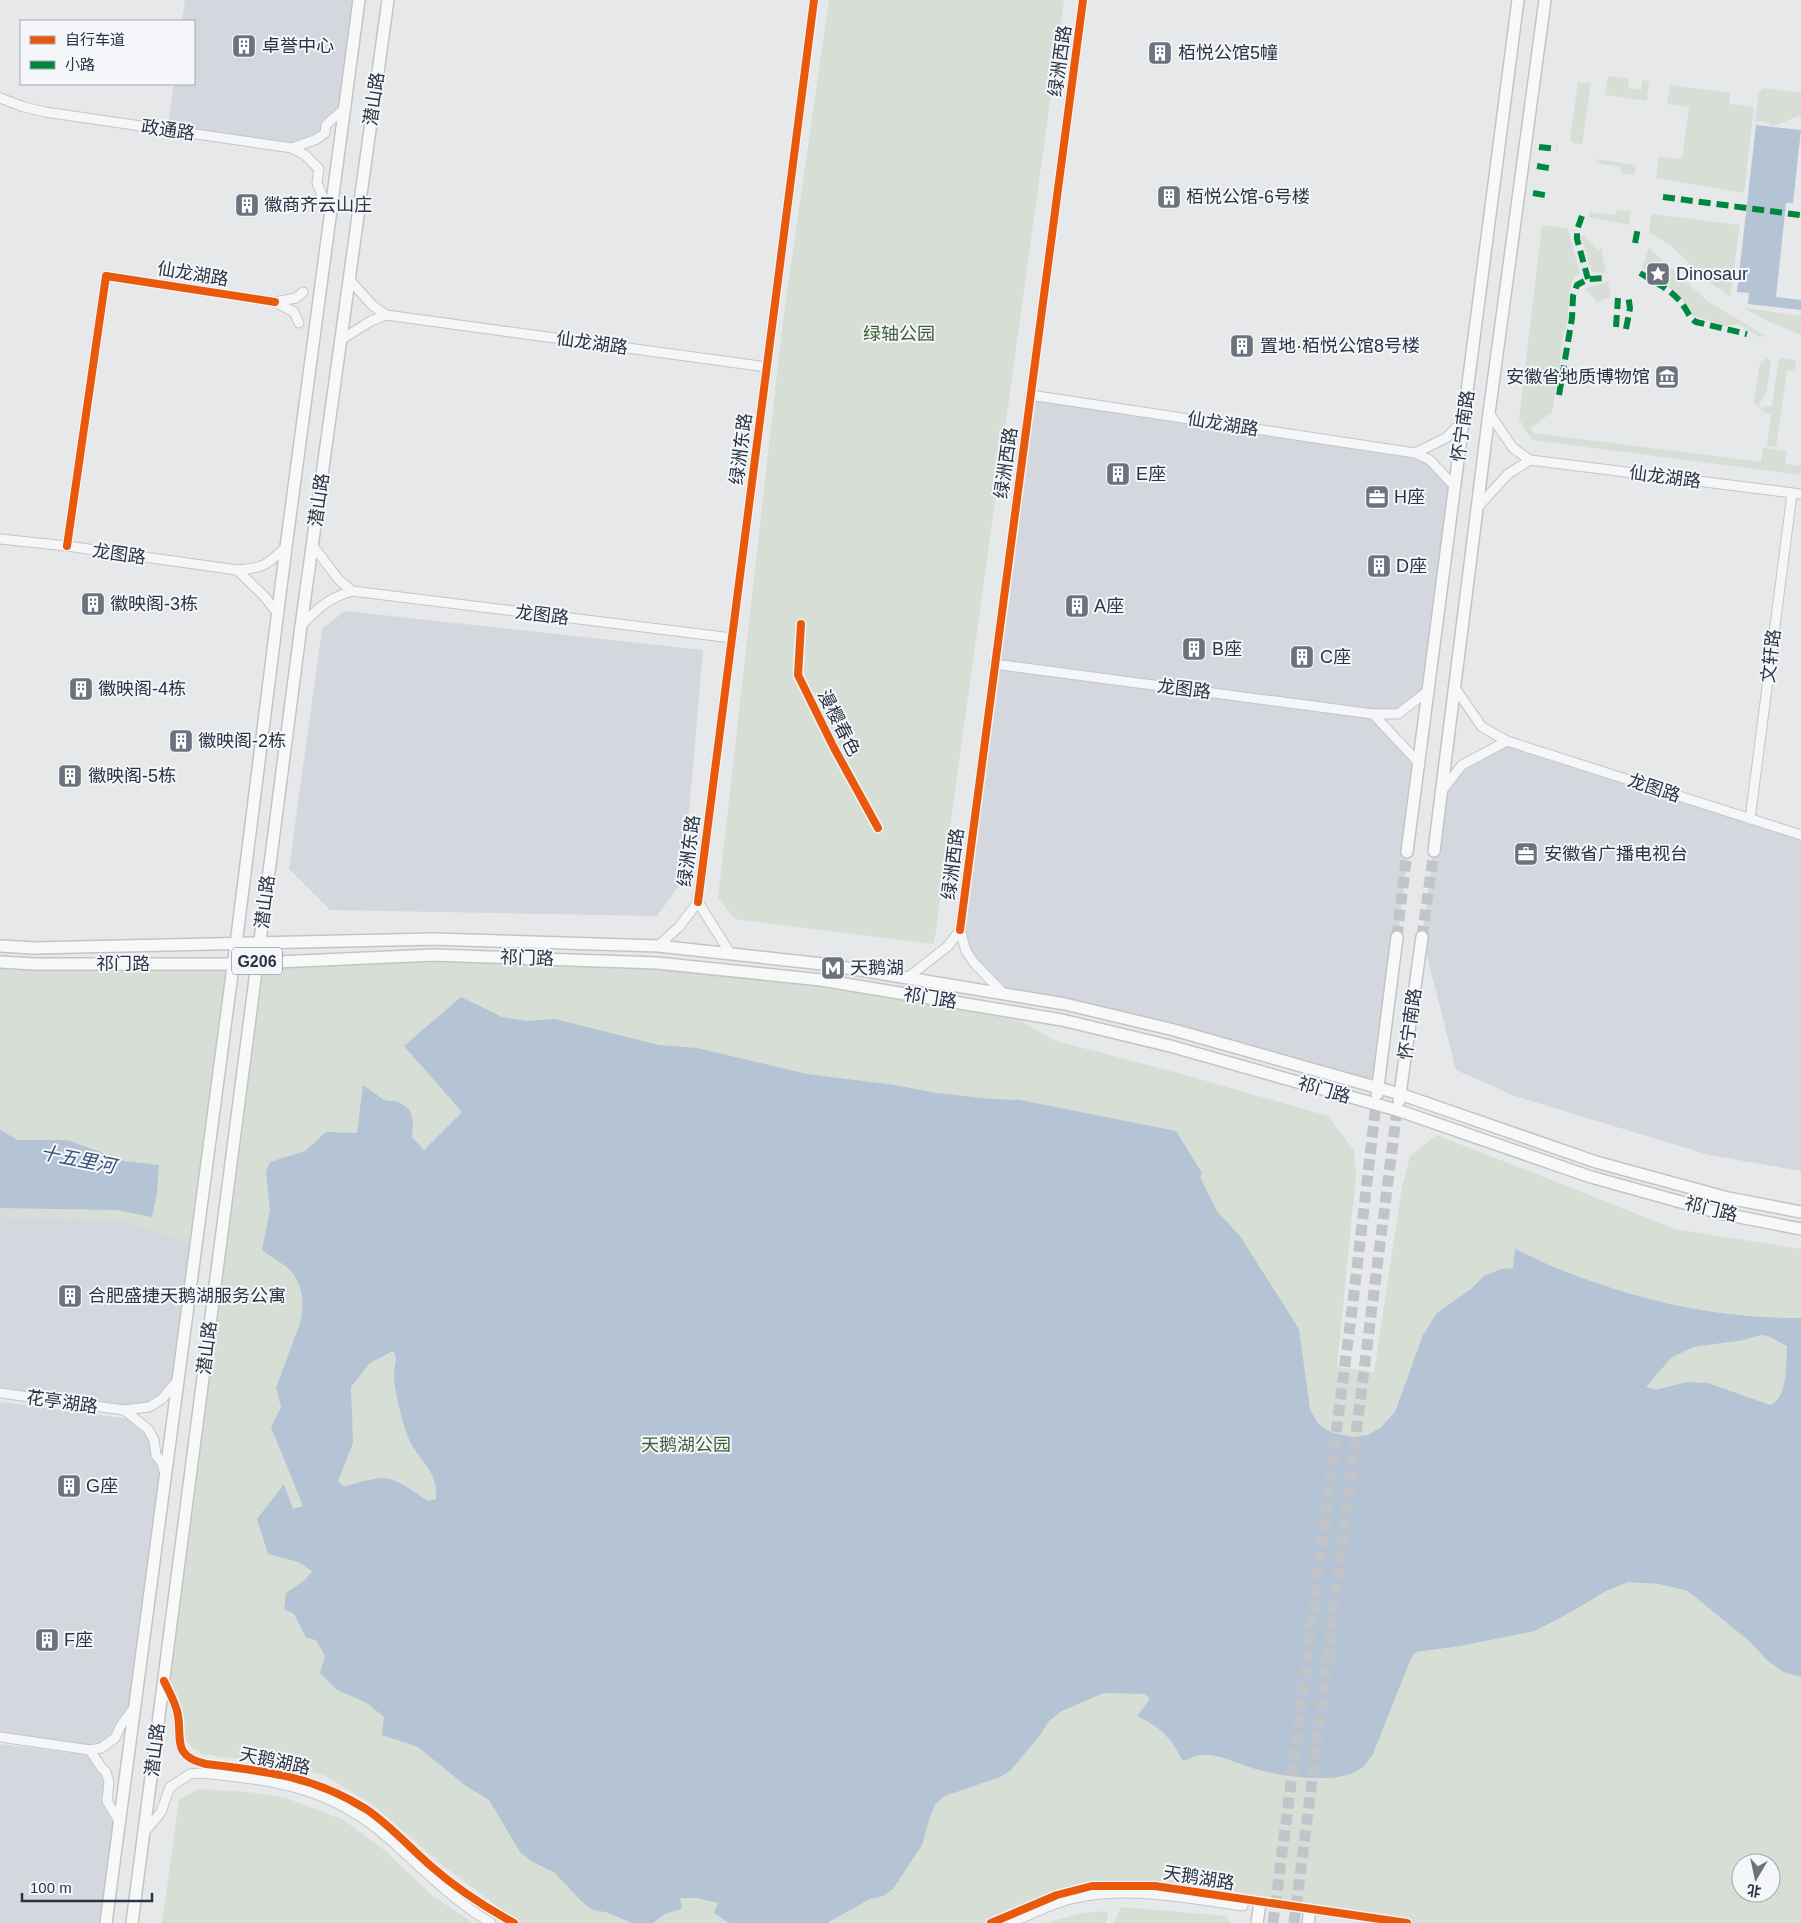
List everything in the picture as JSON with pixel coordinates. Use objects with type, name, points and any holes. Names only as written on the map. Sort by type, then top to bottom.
[{"type":"main road","name":"潜山路","points":[[106,1923],[359,0]]},
{"type":"main road","name":"潜山路","points":[[132,1923],[301,626],[388,0]]},
{"type":"main road","name":"怀宁南路","points":[[1407,852],[1420,764],[1518,0]]},
{"type":"main road","name":"怀宁南路","points":[[1434,851],[1489,413],[1545,0]]},
{"type":"main road","name":"怀宁南路","points":[[1376,1105],[1397,937]]},
{"type":"main road","name":"怀宁南路","points":[[1397,1110],[1422,937]]},
{"type":"main road","name":"祁门路","points":[[0,946],[34,948],[434,939],[658,946],[823,964],[1065,1004],[1174,1030],[1400,1094],[1596,1162],[1728,1198],[1801,1212]]},
{"type":"main road","name":"祁门路","points":[[0,962],[44,964],[233,964],[434,955],[657,962],[821,980],[1062,1020],[1170,1046],[1397,1110],[1591,1177],[1724,1214],[1801,1229]]},
{"type":"main road","points":[[1257,1923],[1259,1905]]},
{"type":"street","name":"绿洲东路","points":[[698,902],[814,0]]},
{"type":"street","name":"绿洲西路","points":[[960,930],[1083,0]]},
{"type":"street","name":"政通路","points":[[0,98],[45,112],[292,148]]},
{"type":"street","points":[[292,148],[317,139],[325,133],[326,125],[346,107]]},
{"type":"street","points":[[292,148],[305,155],[319,169],[317,183],[331,217]]},
{"type":"street","name":"仙龙湖路","points":[[67,546],[106,276],[275,302]]},
{"type":"street","points":[[349,278],[372,305],[386,315]]},
{"type":"street","points":[[275,302],[296,298],[303,292]]},
{"type":"street","points":[[275,302],[294,312],[299,323]]},
{"type":"street","points":[[342,339],[371,321],[386,315]]},
{"type":"street","name":"仙龙湖路","points":[[386,315],[767,367]]},
{"type":"street","name":"仙龙湖路","points":[[1030,395],[1415,453]]},
{"type":"street","points":[[1477,508],[1508,474],[1530,460],[1513,448],[1489,413]]},
{"type":"street","points":[[1415,453],[1446,438],[1464,419]]},
{"type":"street","points":[[1415,453],[1430,460],[1455,487]]},
{"type":"street","name":"仙龙湖路","points":[[1530,460],[1797,494]]},
{"type":"street","name":"文轩路","points":[[1750,818],[1797,494]]},
{"type":"street","name":"龙图路","points":[[0,539],[67,546],[237,570],[258,568],[268,563],[286,547]]},
{"type":"street","points":[[313,546],[339,580],[352,591]]},
{"type":"street","points":[[237,570],[264,596],[278,614]]},
{"type":"street","points":[[301,626],[322,604],[352,591]]},
{"type":"street","name":"龙图路","points":[[352,591],[732,638]]},
{"type":"street","name":"龙图路","points":[[994,664],[1373,714],[1398,714],[1428,690]]},
{"type":"street","name":"龙图路","points":[[1455,688],[1482,728],[1507,741],[1801,835]]},
{"type":"street","points":[[1373,714],[1420,764]]},
{"type":"street","points":[[1441,792],[1462,765],[1507,741]]},
{"type":"street","points":[[658,946],[679,928],[698,902],[730,953]]},
{"type":"street","points":[[907,978],[948,946],[960,930]]},
{"type":"street","points":[[960,930],[966,951],[975,964],[1004,994]]},
{"type":"street","name":"花亭湖路","points":[[0,1393],[124,1410],[149,1407],[162,1399],[178,1380]]},
{"type":"street","name":"花亭湖路","points":[[124,1410],[148,1429],[154,1440],[156,1456],[162,1463],[166,1476]]},
{"type":"street","name":"天鹅湖路","points":[[164,1681],[178,1716],[180,1746],[186,1756],[196,1762],[206,1764],[276,1772],[307,1781],[339,1794],[366,1810],[393,1830],[433,1868],[467,1894],[514,1923]]},
{"type":"street","points":[[0,1737],[90,1750],[101,1748],[115,1738],[120,1727],[135,1706]]},
{"type":"street","points":[[90,1750],[106,1772],[109,1782],[107,1801],[120,1824]]},
{"type":"street","name":"天鹅湖路","points":[[144,1833],[161,1812],[170,1787],[190,1774],[209,1774],[274,1782],[304,1790],[334,1802],[362,1818],[387,1837],[430,1878],[460,1903],[491,1923]]},
{"type":"street","name":"天鹅湖路","points":[[991,1923],[1057,1895],[1092,1886],[1155,1886],[1309,1916],[1365,1923]]},
{"type":"street","name":"天鹅湖路","points":[[1011,1923],[1074,1898],[1100,1894],[1162,1894],[1259,1905]]},
{"type":"street","name":"天鹅湖路","points":[[1309,1916],[1407,1923]]},
{"type":"shaded area","points":[[185,0],[359,0],[346,107],[325,133],[292,148],[167,130],[174,85],[195,85],[195,20],[182,20]]},
{"type":"shaded area","points":[[1030,395],[1415,453],[1455,487],[1429,690],[1398,714],[1374,714],[1420,764],[1378,1089],[1174,1030],[1004,994],[975,964],[960,930]]},
{"type":"shaded area","points":[[345,611],[703,650],[683,880],[657,916],[330,910],[289,869],[322,629]]},
{"type":"shaded area","points":[[1507,741],[1801,835],[1801,1171],[1709,1155],[1515,1096],[1456,1070],[1422,937],[1441,792],[1462,765]]},
{"type":"shaded area","points":[[0,1216],[126,1221],[196,1246],[178,1380],[162,1399],[124,1410],[0,1393]]},
{"type":"shaded area","points":[[0,1402],[130,1419],[148,1429],[162,1463],[135,1706],[115,1738],[91,1749],[106,1772],[107,1801],[120,1824],[106,1923],[0,1923],[0,1744],[72,1753],[88,1750],[0,1737]]},
{"type":"green space","name":"绿轴公园","points":[[829,0],[1064,0],[934,944],[735,919],[718,898],[783,321]]},
{"type":"green space","points":[[1608,76],[1629,79],[1628,88],[1641,90],[1642,80],[1649,81],[1647,101],[1605,95]]},
{"type":"green space","points":[[1578,82],[1591,83],[1582,144],[1573,143],[1570,140]]},
{"type":"green space","points":[[1670,85],[1730,93],[1729,104],[1754,107],[1744,193],[1656,178],[1659,157],[1682,159],[1689,107],[1667,104]]},
{"type":"green space","points":[[1763,88],[1801,93],[1801,115],[1772,126],[1762,121],[1755,122],[1759,92]]},
{"type":"green space","points":[[1596,159],[1636,165],[1635,175],[1621,173],[1621,167],[1596,163]]},
{"type":"green space","points":[[1616,210],[1631,211],[1629,225],[1589,217],[1589,212],[1615,215]]},
{"type":"green space","points":[[1651,214],[1740,225],[1730,297],[1706,279],[1670,245],[1649,232]]},
{"type":"green space","points":[[1542,225],[1568,229],[1580,274],[1574,277],[1569,292],[1568,318],[1562,343],[1552,412],[1531,428],[1533,433],[1761,462],[1763,448],[1787,451],[1785,464],[1801,466],[1801,475],[1532,440],[1519,419]]},
{"type":"green space","points":[[1582,235],[1598,250],[1601,248],[1606,273],[1592,272]]},
{"type":"green space","points":[[1649,248],[1707,301],[1766,336],[1759,337],[1739,324],[1724,326],[1692,315],[1676,294],[1642,268]]},
{"type":"green space","points":[[1608,281],[1611,297],[1599,301],[1599,304],[1584,289]]},
{"type":"green space","points":[[1744,308],[1801,316],[1801,335],[1767,321]]},
{"type":"green space","points":[[1767,358],[1771,362],[1766,395],[1760,401],[1759,408],[1754,403],[1759,368],[1760,364]]},
{"type":"green space","points":[[1779,358],[1794,360],[1796,363],[1795,371],[1787,371],[1776,447],[1767,446],[1771,414],[1764,412],[1760,408],[1772,406]]},
{"type":"green space","name":"天鹅湖公园","points":[[434,955],[669,963],[1001,1010],[1056,1041],[1178,1073],[1328,1116],[1354,1150],[1356,1175],[1337,1367],[1374,1372],[1402,1187],[1410,1156],[1437,1135],[1675,1229],[1801,1249],[1801,1923],[1407,1923],[1092,1886],[998,1923],[520,1923],[442,1865],[376,1807],[326,1776],[278,1763],[202,1754],[194,1749],[186,1741],[180,1712],[164,1681],[257,963]]},
{"type":"green space","points":[[0,962],[233,964],[196,1246],[126,1221],[0,1216]]},
{"type":"green space","points":[[199,1789],[248,1792],[286,1798],[344,1820],[385,1851],[433,1896],[473,1923],[162,1923],[179,1800]]},
{"type":"green space","points":[[1121,1907],[1226,1916],[1230,1923],[1114,1923]]},
{"type":"green space","points":[[1107,1911],[1108,1916],[1105,1923],[1046,1923],[1082,1913]]},
{"type":"water","points":[[1756,125],[1801,130],[1793,203],[1786,203],[1776,297],[1801,300],[1801,310],[1748,304],[1749,293],[1737,292]]},
{"type":"water","name":"天鹅湖公园","points":[[461,997],[502,1017],[528,1021],[555,1019],[659,1045],[697,1048],[807,1074],[895,1085],[936,1093],[1020,1100],[1176,1131],[1202,1173],[1200,1177],[1217,1211],[1240,1236],[1299,1329],[1310,1409],[1318,1424],[1333,1433],[1354,1437],[1368,1435],[1380,1428],[1395,1412],[1423,1335],[1437,1313],[1471,1289],[1484,1276],[1501,1269],[1513,1268],[1515,1249],[1592,1282],[1680,1306],[1740,1315],[1801,1318],[1801,1677],[1784,1672],[1769,1662],[1749,1641],[1688,1591],[1659,1584],[1628,1582],[1606,1591],[1535,1631],[1460,1646],[1416,1652],[1411,1658],[1373,1754],[1364,1766],[1354,1772],[1341,1776],[1310,1778],[1264,1771],[1211,1755],[1200,1755],[1183,1761],[1174,1746],[1159,1729],[1137,1716],[1150,1699],[1145,1694],[1104,1693],[1062,1711],[1049,1721],[1041,1734],[1010,1771],[1000,1777],[945,1796],[936,1803],[922,1845],[893,1889],[883,1896],[870,1899],[827,1923],[729,1923],[714,1913],[718,1903],[697,1898],[680,1898],[681,1909],[665,1914],[653,1923],[632,1923],[606,1912],[591,1909],[555,1873],[531,1861],[520,1852],[489,1800],[466,1786],[418,1747],[382,1735],[384,1717],[367,1703],[337,1690],[320,1673],[325,1656],[316,1640],[306,1638],[294,1614],[284,1609],[286,1593],[305,1580],[312,1571],[298,1562],[268,1554],[257,1519],[284,1484],[293,1509],[303,1506],[271,1427],[281,1407],[276,1388],[301,1320],[302,1301],[300,1288],[295,1276],[285,1266],[262,1250],[270,1210],[266,1172],[270,1162],[305,1151],[326,1132],[357,1133],[363,1085],[384,1100],[399,1102],[409,1109],[413,1120],[412,1137],[424,1150],[462,1112],[404,1046]],"holes":[[[1761,1335],[1768,1336],[1787,1346],[1783,1388],[1780,1396],[1770,1405],[1708,1383],[1686,1382],[1656,1390],[1646,1387],[1671,1358],[1693,1347],[1744,1340]],[[393,1351],[396,1358],[395,1388],[403,1423],[412,1445],[431,1473],[436,1489],[436,1499],[428,1501],[405,1486],[385,1478],[373,1479],[344,1487],[338,1481],[353,1443],[351,1387],[370,1363]]]},
{"type":"water","name":"十五里河","points":[[0,1130],[18,1140],[68,1140],[124,1161],[159,1165],[157,1194],[152,1217],[116,1210],[0,1208]]},
{"type":"tunnel","points":[[1422,937],[1434,851]]},
{"type":"tunnel","points":[[1397,937],[1407,852]]},
{"type":"tunnel","points":[[1273,1923],[1353,1302],[1376,1105]]},
{"type":"tunnel","points":[[1294,1923],[1397,1110]]},
{"type":"marked path","points":[[1539,147],[1557,149]]},
{"type":"marked path","points":[[1537,166],[1554,169]]},
{"type":"marked path","points":[[1533,193],[1550,196]]},
{"type":"marked path","points":[[1663,197],[1800,215]]},
{"type":"marked path","points":[[1582,216],[1577,230],[1577,239],[1588,279]]},
{"type":"marked path","points":[[1635,243],[1638,228]]},
{"type":"marked path","points":[[1640,273],[1675,296],[1696,322],[1747,334]]},
{"type":"marked path","points":[[1559,395],[1572,318],[1573,296],[1577,285],[1588,279],[1607,278]]},
{"type":"marked path","points":[[1626,329],[1630,308],[1628,295]]},
{"type":"marked path","points":[[1616,327],[1618,298]]},
{"type":"cycle path","points":[[698,902],[814,0]]},
{"type":"cycle path","points":[[960,930],[1083,0]]},
{"type":"cycle path","points":[[67,546],[106,276],[275,302]]},
{"type":"cycle path","name":"漫樱春色","points":[[801,624],[798,675],[834,748],[878,828]]},
{"type":"cycle path","points":[[164,1681],[177,1711],[183,1752],[195,1761],[288,1777],[308,1782],[346,1798],[366,1809],[383,1822],[451,1883],[514,1923]]},
{"type":"cycle path","points":[[991,1923],[1057,1895],[1092,1886],[1155,1886],[1407,1923]]},
{"type":"place","name":"卓誉中心","points":[[244,46]]},
{"type":"place","name":"栢悦公馆5幢","points":[[1160,53]]},
{"type":"place","name":"栢悦公馆-6号楼","points":[[1169,197]]},
{"type":"place","name":"徽商齐云山庄","points":[[247,205]]},
{"type":"place","name":"Dinosaur","points":[[1658,274]]},
{"type":"place","name":"置地·栢悦公馆8号楼","points":[[1242,346]]},
{"type":"place","name":"安徽省地质博物馆","points":[[1667,377]]},
{"type":"place","name":"E座","points":[[1118,474]]},
{"type":"place","name":"H座","points":[[1377,497]]},
{"type":"place","name":"D座","points":[[1379,566]]},
{"type":"place","name":"徽映阁-3栋","points":[[93,604]]},
{"type":"place","name":"A座","points":[[1077,606]]},
{"type":"place","name":"B座","points":[[1194,649]]},
{"type":"place","name":"C座","points":[[1302,657]]},
{"type":"place","name":"徽映阁-4栋","points":[[81,689]]},
{"type":"place","name":"徽映阁-2栋","points":[[181,741]]},
{"type":"place","name":"徽映阁-5栋","points":[[70,776]]},
{"type":"place","name":"安徽省广播电视台","points":[[1526,854]]},
{"type":"place","name":"天鹅湖","points":[[833,968]]},
{"type":"place","name":"合肥盛捷天鹅湖服务公寓","points":[[70,1296]]},
{"type":"place","name":"G座","points":[[69,1486]]},
{"type":"place","name":"F座","points":[[47,1640]]}]
